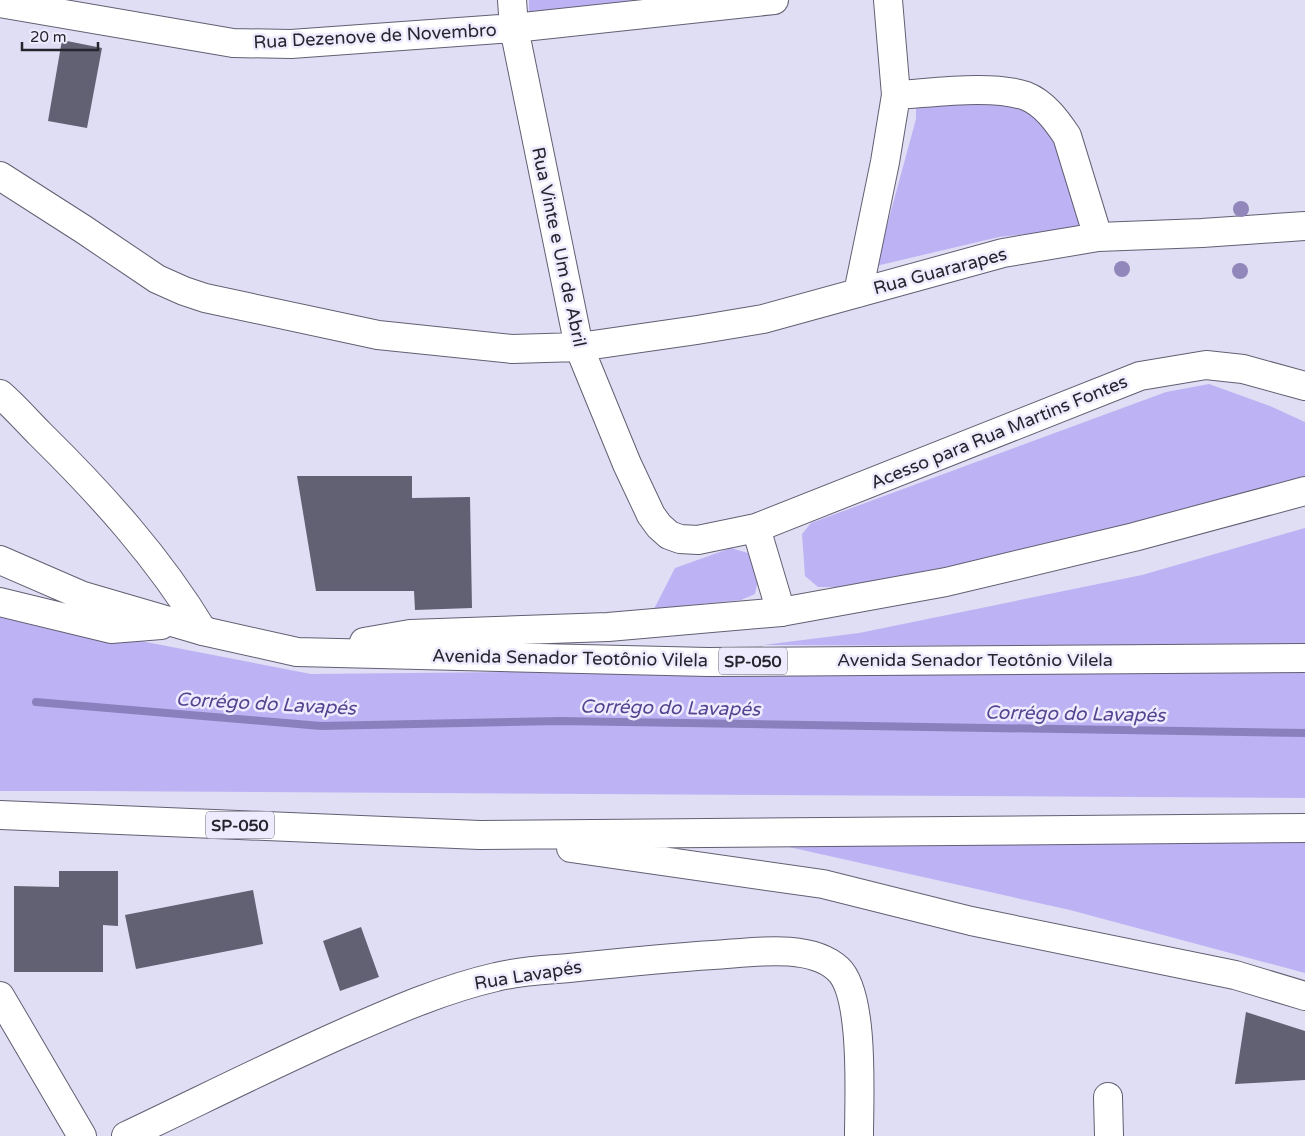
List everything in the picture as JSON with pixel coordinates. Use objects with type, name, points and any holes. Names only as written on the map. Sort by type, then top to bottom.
[{"type":"main road","name":"Rua Vinte e Um de Abril","points":[[512,0],[514,28],[579,347],[627,464],[651,515],[669,535],[680,539],[698,540]]},
{"type":"main road","name":"Rua Dezenove de Novembro","points":[[0,3],[233,43],[291,44],[514,28],[712,3],[774,0]]},
{"type":"main road","points":[[858,293],[885,162],[896,95],[888,0]]},
{"type":"main road","points":[[896,95],[965,90],[1005,92],[1027,97],[1046,109],[1067,136],[1098,237]]},
{"type":"main road","name":"Rua Guararapes","points":[[0,176],[83,228],[157,279],[184,291],[205,298],[378,335],[512,349],[579,347],[763,319],[1003,253],[1098,237],[1202,233],[1305,226]]},
{"type":"main road","name":"Acesso para Rua Martins Fontes","points":[[698,540],[756,528],[1140,376],[1206,365],[1243,369],[1305,386]]},
{"type":"main road","points":[[0,394],[73,466],[152,556],[182,596],[191,628],[111,628],[0,602]]},
{"type":"main road","points":[[324,653],[370,640],[410,634],[608,627],[781,612],[946,582],[1134,537],[1305,492]]},
{"type":"main road","points":[[756,528],[781,612]]},
{"type":"main road","name":"Avenida Senador Teotônio Vilela","points":[[0,560],[83,596],[191,628],[297,652],[708,662],[1305,658]]},
{"type":"main road","name":"SP-050","points":[[0,815],[480,835],[1305,828]]},
{"type":"main road","points":[[480,835],[823,884],[971,921],[1235,976],[1305,996]]},
{"type":"main road","name":"Rua Lavapés","points":[[126,1136],[308,1048],[446,990],[498,976],[653,959],[770,952],[806,953],[826,960],[839,970],[849,984],[857,1024],[859,1136]]},
{"type":"main road","points":[[0,996],[82,1136]]},
{"type":"main road","points":[[1108,1097],[1109,1136]]},
{"type":"shaded area","points":[[529,0],[659,0],[529,20]]},
{"type":"shaded area","points":[[1028,102],[1060,133],[1090,227],[999,237],[876,266],[916,119],[916,104]]},
{"type":"shaded area","points":[[1209,384],[1270,406],[1305,422],[1305,480],[1069,541],[851,587],[818,587],[805,576],[802,534],[811,523],[1166,392]]},
{"type":"shaded area","points":[[1305,528],[1305,647],[763,645],[859,633],[1142,575]]},
{"type":"shaded area","points":[[731,548],[748,553],[759,575],[755,594],[741,600],[654,609],[675,568]]},
{"type":"shaded area","points":[[0,592],[89,631],[311,674],[1305,664],[1305,798],[0,791]]},
{"type":"shaded area","points":[[735,835],[1305,839],[1305,973],[1070,910]]},
{"type":"building","points":[[62,40],[102,48],[87,128],[48,121]]},
{"type":"building","points":[[297,476],[412,476],[412,498],[470,497],[472,608],[415,610],[414,591],[316,591]]},
{"type":"building","points":[[59,871],[118,871],[118,926],[103,925],[103,972],[14,972],[14,886],[59,887]]},
{"type":"building","points":[[253,890],[263,944],[136,969],[125,915]]},
{"type":"building","points":[[361,927],[379,977],[340,991],[323,941]]},
{"type":"building","points":[[1246,1012],[1305,1031],[1305,1080],[1235,1084]]},
{"type":"waterway","name":"Corrégo do Lavapés","points":[[36,702],[321,726],[560,721],[1305,733]]}]
